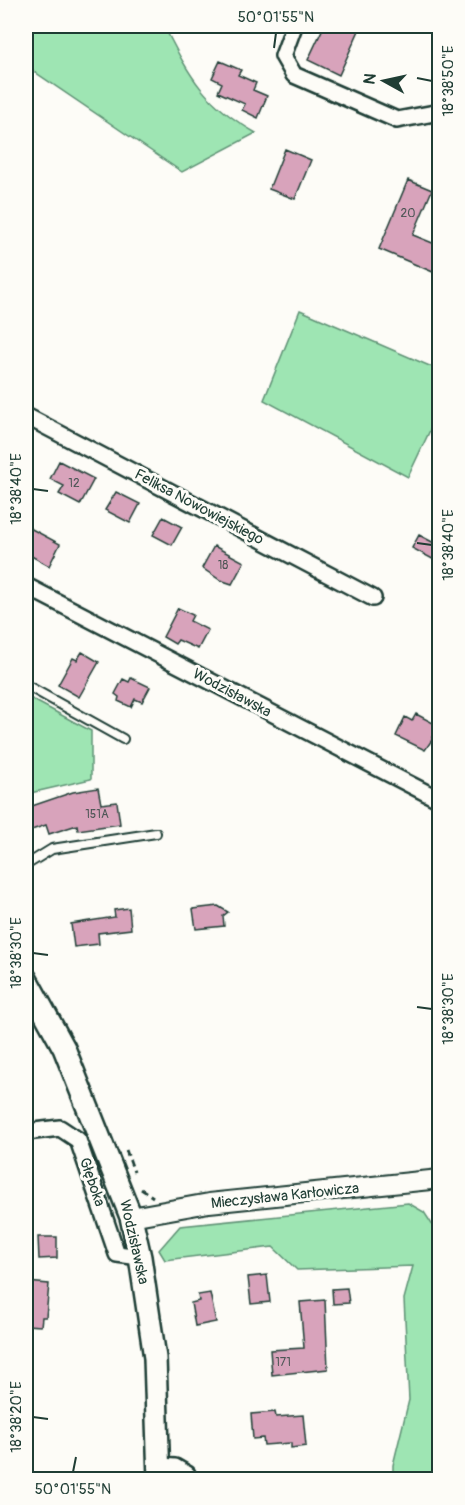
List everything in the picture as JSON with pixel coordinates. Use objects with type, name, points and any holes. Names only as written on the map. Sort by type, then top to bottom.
[{"type":"main road","name":"Wodzisławska","points":[[27,985],[64,1048],[131,1217],[140,1257],[155,1358],[160,1473]]},
{"type":"street","points":[[294,26],[283,56],[294,75],[398,120],[440,112]]},
{"type":"street","name":"Feliksa Nowowiejskiego","points":[[26,416],[373,598]]},
{"type":"street","name":"Wodzisławska","points":[[26,586],[440,800]]},
{"type":"street","name":"Głęboka","points":[[26,1132],[60,1128],[78,1140],[117,1254],[140,1257]]},
{"type":"street","name":"Mieczysława Karłowicza","points":[[131,1217],[209,1203],[440,1179]]},
{"type":"street","points":[[160,1473],[176,1467],[187,1474],[188,1479]]},
{"type":"lane","points":[[26,685],[123,739]]},
{"type":"lane","points":[[26,864],[52,849],[156,833]]},
{"type":"green space","points":[[26,26],[164,26],[182,61],[211,100],[256,133],[182,172],[26,66]]},
{"type":"green space","points":[[300,310],[439,370],[439,411],[408,477],[264,400]]},
{"type":"green space","points":[[26,696],[91,731],[91,779],[26,794]]},
{"type":"green space","points":[[408,1203],[424,1212],[439,1235],[439,1479],[393,1479],[393,1465],[409,1400],[404,1299],[413,1266],[297,1270],[273,1247],[165,1260],[159,1250],[180,1226]]},
{"type":"building","points":[[324,26],[361,26],[339,75],[308,60]]},
{"type":"building","points":[[220,61],[241,70],[238,75],[256,83],[253,90],[267,96],[258,118],[242,110],[245,104],[218,92],[222,83],[212,78]]},
{"type":"building","points":[[285,149],[311,160],[295,199],[269,189]]},
{"type":"building","points":[[408,180],[432,190],[413,235],[440,246],[440,275],[379,249]]},
{"type":"building","points":[[59,461],[94,479],[80,505],[59,494],[64,486],[50,479]]},
{"type":"building","points":[[116,492],[140,504],[130,523],[105,510]]},
{"type":"building","points":[[163,517],[182,527],[172,545],[153,535]]},
{"type":"building","points":[[26,526],[60,544],[49,566],[26,553]]},
{"type":"building","points":[[419,535],[440,546],[440,563],[412,548]]},
{"type":"building","points":[[214,546],[244,562],[232,584],[220,580],[202,568]]},
{"type":"building","points":[[178,608],[193,615],[190,621],[208,630],[198,649],[178,640],[175,644],[163,637]]},
{"type":"building","points":[[82,652],[99,662],[79,697],[58,685],[73,658],[77,660]]},
{"type":"building","points":[[131,678],[150,687],[142,702],[135,699],[131,707],[118,701],[119,697],[115,694],[123,679],[129,682]]},
{"type":"building","points":[[416,714],[437,725],[432,740],[425,750],[396,736],[405,717],[412,721]]},
{"type":"building","points":[[98,788],[101,804],[117,802],[120,824],[78,830],[77,825],[49,834],[46,825],[26,832],[26,808],[73,792]]},
{"type":"building","points":[[218,906],[228,912],[223,916],[224,926],[196,929],[193,909]]},
{"type":"building","points":[[129,908],[131,929],[98,933],[99,944],[74,947],[71,924],[115,917],[114,910]]},
{"type":"building","points":[[38,1237],[57,1237],[57,1258],[39,1259]]},
{"type":"building","points":[[267,1275],[270,1302],[251,1304],[248,1277]]},
{"type":"building","points":[[27,1282],[49,1284],[46,1317],[42,1317],[41,1326],[26,1325]]},
{"type":"building","points":[[347,1288],[349,1303],[333,1304],[332,1289]]},
{"type":"building","points":[[210,1293],[216,1322],[195,1326],[191,1303],[199,1301],[198,1295]]},
{"type":"building","points":[[325,1300],[328,1369],[272,1375],[270,1350],[304,1348],[300,1302]]},
{"type":"building","points":[[275,1412],[276,1417],[303,1415],[306,1446],[291,1448],[291,1443],[264,1445],[263,1438],[253,1439],[251,1414]]}]
